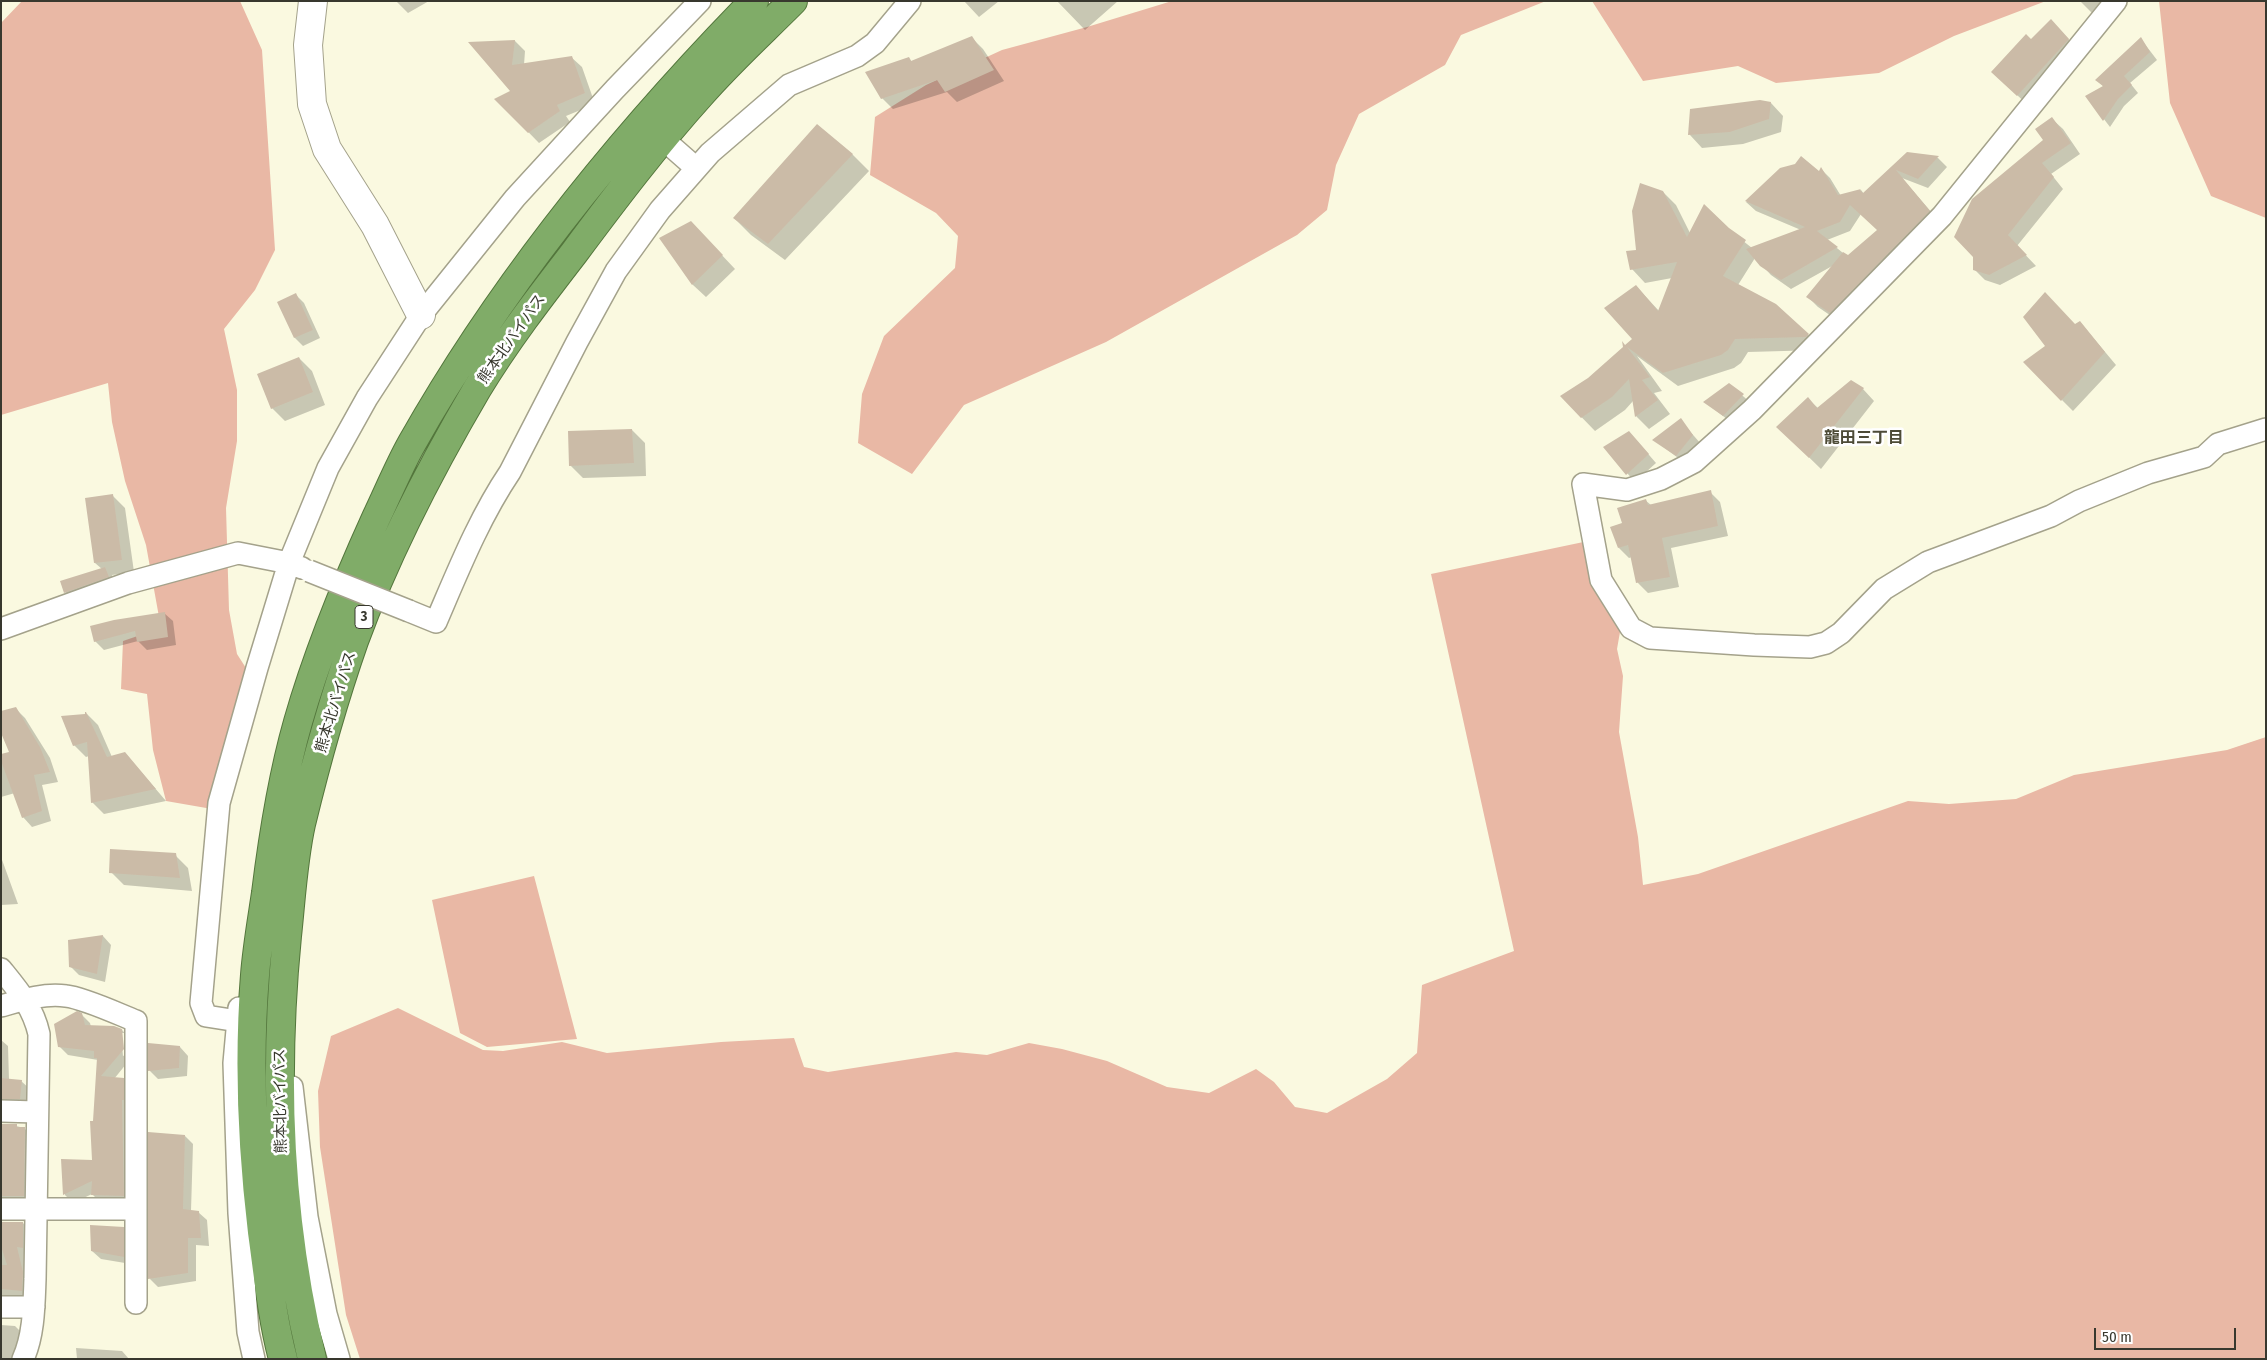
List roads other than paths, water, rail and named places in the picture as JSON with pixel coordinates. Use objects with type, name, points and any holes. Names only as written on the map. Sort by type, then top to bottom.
[{"type":"highway","name":"熊本北バイパス","points":[[283,1359],[274,1322],[258,1193],[252,1086],[255,976],[272,844],[291,751],[299,720],[326,638],[355,563],[410,446],[460,363],[565,215],[630,135],[754,1]]},
{"type":"highway","name":"熊本北バイパス","points":[[312,1359],[302,1317],[284,1191],[279,1086],[281,998],[292,884],[301,826],[329,719],[355,640],[390,555],[433,468],[488,372],[523,320],[627,182],[663,138],[704,91],[793,1]]},
{"type":"street","points":[[313,1],[308,45],[312,104],[327,149],[375,225],[421,315]]},
{"type":"street","points":[[238,1021],[206,1016],[202,1003],[219,804],[289,563],[328,468],[367,398],[421,315],[515,198],[615,89],[700,1]]},
{"type":"street","points":[[1,629],[128,583],[238,553],[289,563],[436,622],[497,491],[510,472],[577,342],[616,271],[660,210],[710,153],[789,85],[857,56],[874,43],[910,1]]},
{"type":"street","points":[[2116,1],[1942,216],[1752,410],[1694,462],[1661,479],[1627,490],[1584,484],[1601,580],[1631,628],[1650,638],[1745,645],[1810,647],[1826,643],[1841,633],[1884,589],[1928,562],[2051,516],[2079,501],[2148,473],[2204,457],[2218,444],[2266,429]]},
{"type":"street","points":[[663,138],[696,168]]},
{"type":"street","points":[[254,1359],[248,1332],[239,1214],[234,1063],[255,870],[271,808],[291,751]]},
{"type":"street","points":[[292,884],[289,1018],[293,1104],[307,1216],[326,1314],[339,1359]]},
{"type":"street","points":[[1,969],[25,999],[35,1016],[39,1034],[34,1307],[28,1348],[23,1359]]},
{"type":"street","points":[[1,1006],[25,999],[46,996],[68,996],[136,1021],[136,1304]]},
{"type":"street","points":[[1,1111],[37,1112]]},
{"type":"street","points":[[1,1209],[136,1209]]},
{"type":"street","points":[[1,1307],[34,1307]]},
{"type":"district","name":"龍田三丁目","points":[[1864,439]]}]
